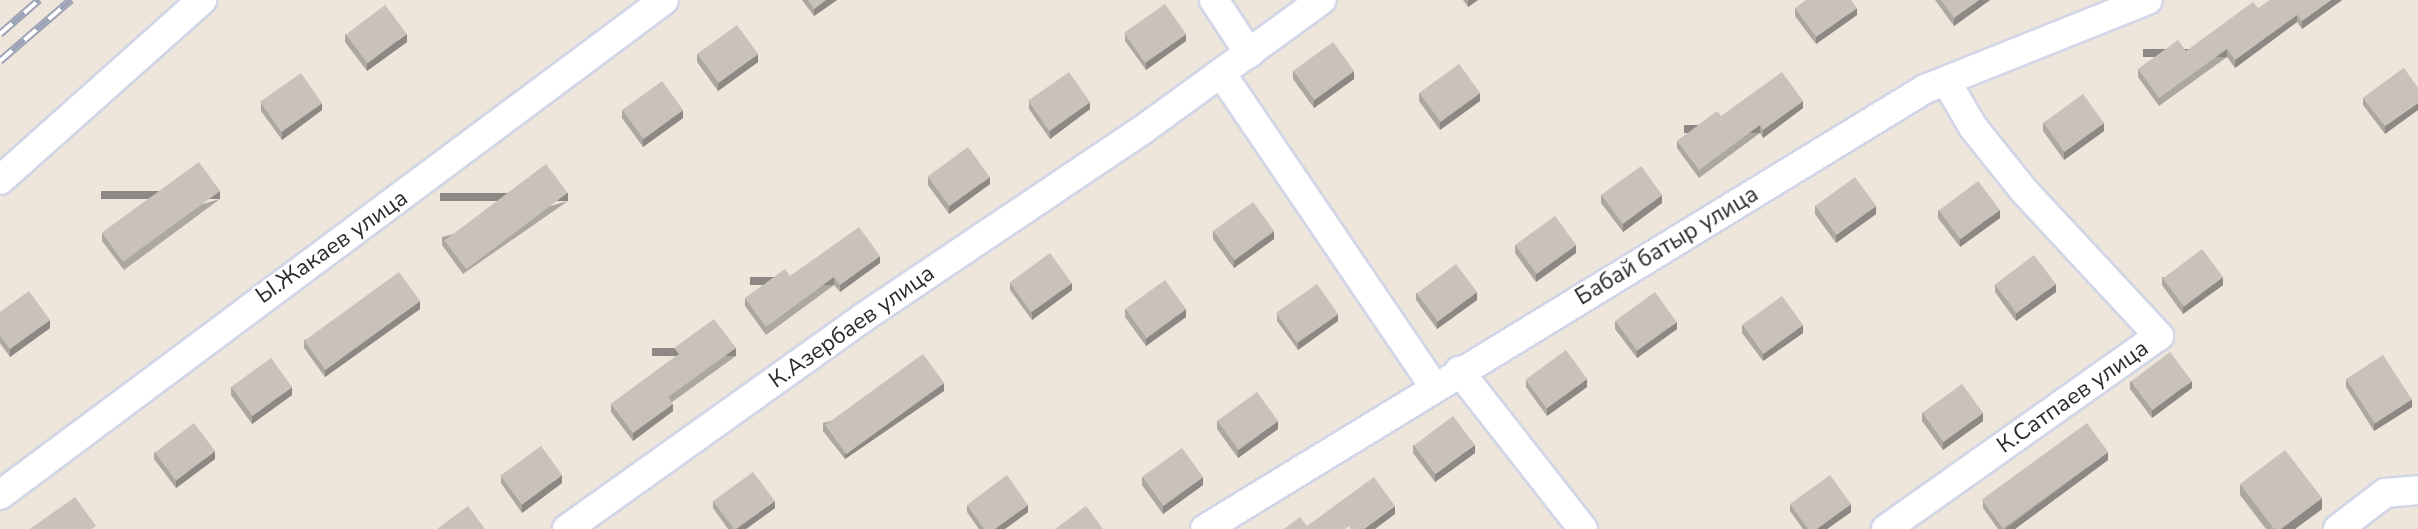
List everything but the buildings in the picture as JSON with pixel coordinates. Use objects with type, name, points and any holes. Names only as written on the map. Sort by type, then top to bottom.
[{"type":"street","points":[[0,180],[202,0]]},
{"type":"street","name":"Ы.Жакаев улица","points":[[0,495],[664,0]]},
{"type":"street","points":[[1214,0],[1249,53]]},
{"type":"street","name":"К.Азербаев улица","points":[[567,529],[864,317],[1141,131],[1321,0]]},
{"type":"street","name":"Бабай батыр улица","points":[[1205,529],[1459,371],[1913,96],[2148,0]]},
{"type":"street","points":[[1221,73],[1433,387]]},
{"type":"street","name":"К.Сатпаев улица","points":[[1886,529],[2159,336],[2025,191],[1973,127],[1946,81]]},
{"type":"street","points":[[1459,371],[1583,529]]},
{"type":"street","points":[[2338,529],[2385,493],[2418,490]]},
{"type":"railway","points":[[0,34],[39,0]]},
{"type":"railway","points":[[0,61],[71,0]]}]
